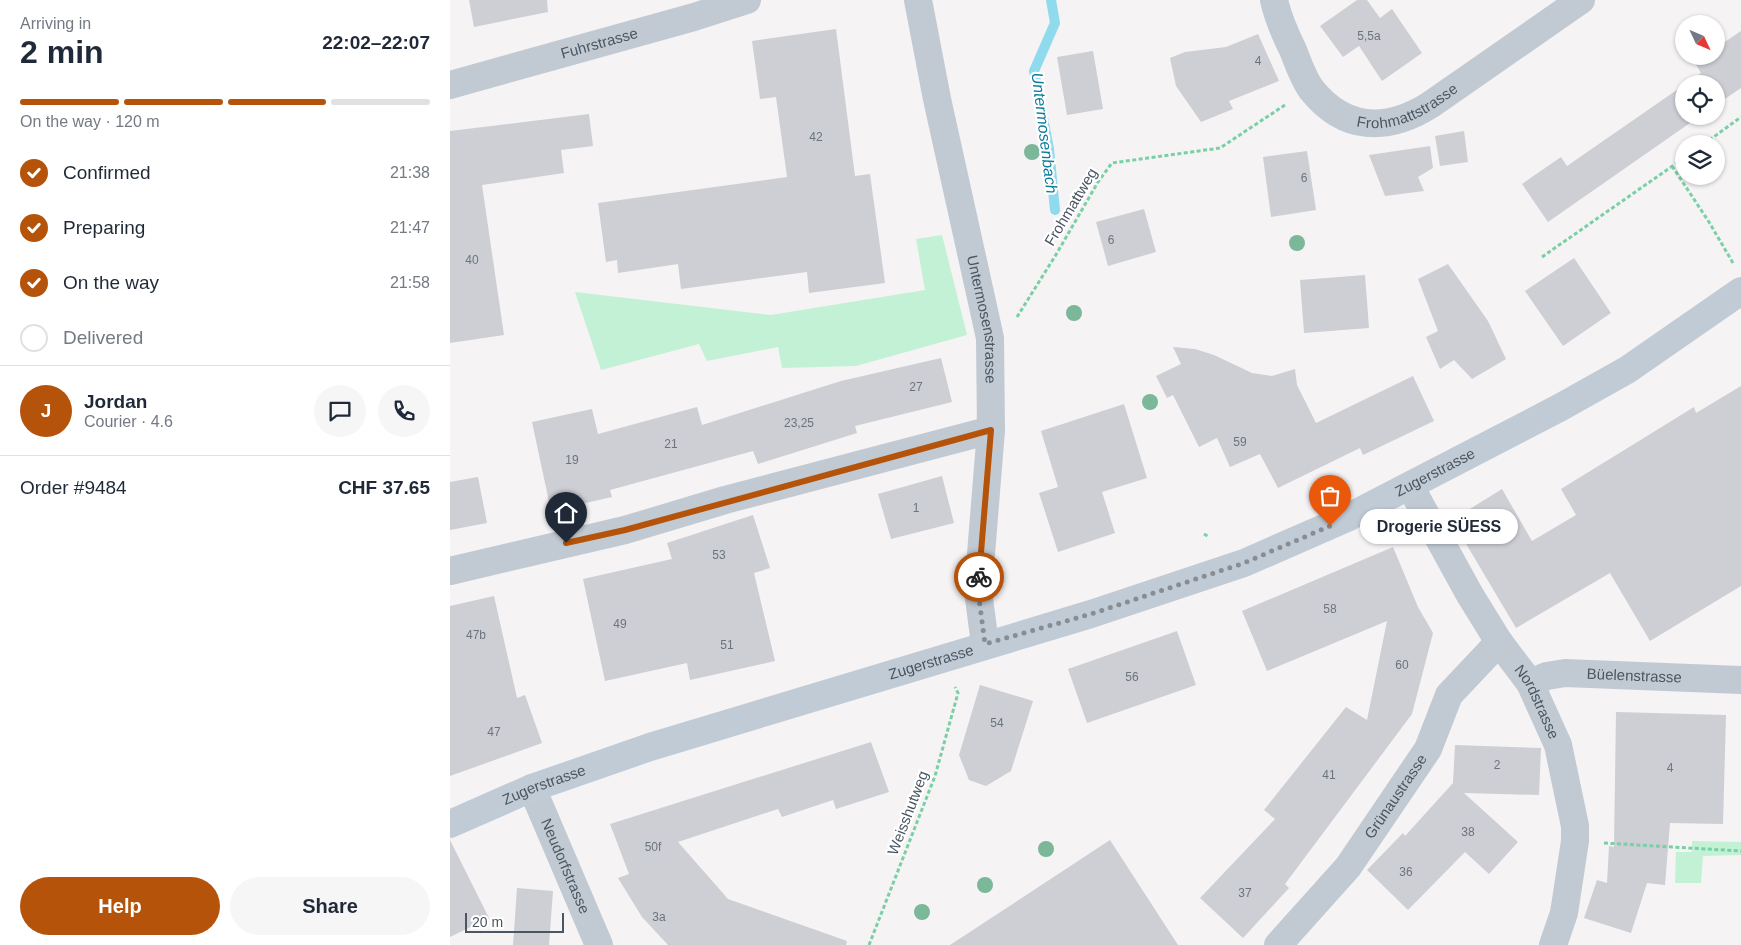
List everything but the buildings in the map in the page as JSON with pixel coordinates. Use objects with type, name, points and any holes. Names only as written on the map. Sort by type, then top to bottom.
[{"type":"main road","name":"Zugerstrasse","points":[[450,824],[532,788],[650,747],[985,644],[1091,614],[1244,563],[1347,518],[1561,407],[1627,370],[1739,279]]},
{"type":"street","name":"Fuhrstrasse","points":[[450,85],[694,17],[747,0]]},
{"type":"street","name":"Untermosenstrasse","points":[[918,0],[937,99],[990,338],[991,430],[978,591],[985,644]]},
{"type":"street","name":"Frohmattstrasse","points":[[1274,0],[1278,18],[1311,88],[1329,107],[1346,118],[1368,124],[1390,124],[1412,116],[1581,0]]},
{"type":"street","points":[[450,571],[625,530],[735,498],[991,430]]},
{"type":"street","name":"Nordstrasse","points":[[1410,486],[1470,595],[1499,642],[1530,684],[1558,744],[1575,826],[1575,841],[1564,913],[1554,945]]},
{"type":"street","name":"Grünaustrasse","points":[[1278,945],[1348,867],[1428,749],[1449,695],[1499,642]]},
{"type":"street","name":"Büelenstrasse","points":[[1530,684],[1547,676],[1565,673],[1741,680]]},
{"type":"street","name":"Neudorfstrasse","points":[[532,788],[599,945]]},
{"type":"path","name":"Frohmattweg","points":[[990,338],[1011,326],[1057,253],[1098,182],[1112,163],[1220,148],[1311,88]]},
{"type":"path","points":[[1716,135],[1741,117]]},
{"type":"path","points":[[1542,257],[1675,164]]},
{"type":"path","points":[[1672,166],[1739,279]]},
{"type":"path","points":[[1321,490],[1330,484]]},
{"type":"path","points":[[1204,534],[1209,537]]},
{"type":"path","name":"Weisshutweg","points":[[869,945],[935,776],[958,694],[956,688]]},
{"type":"path","points":[[1575,841],[1741,851]]},
{"type":"green space","points":[[942,235],[967,335],[856,366],[782,368],[778,347],[707,361],[699,344],[601,370],[575,292],[771,315],[925,290],[916,239]]},
{"type":"green space","points":[[1692,841],[1741,842],[1741,855],[1703,856],[1701,883],[1675,883],[1676,852],[1692,852]]},
{"type":"waterway","name":"Untermosenbach","points":[[1051,0],[1055,23],[1034,71],[1049,149],[1055,210]]},
{"type":"way so far","points":[[979,577],[978,591],[985,644],[1091,614],[1244,563],[1330,526]]},
{"type":"place","name":"Drogerie SÜESS","points":[[1330,526]]},
{"type":"route","points":[[566,543],[625,530],[725,500],[991,430],[979,577]]}]
